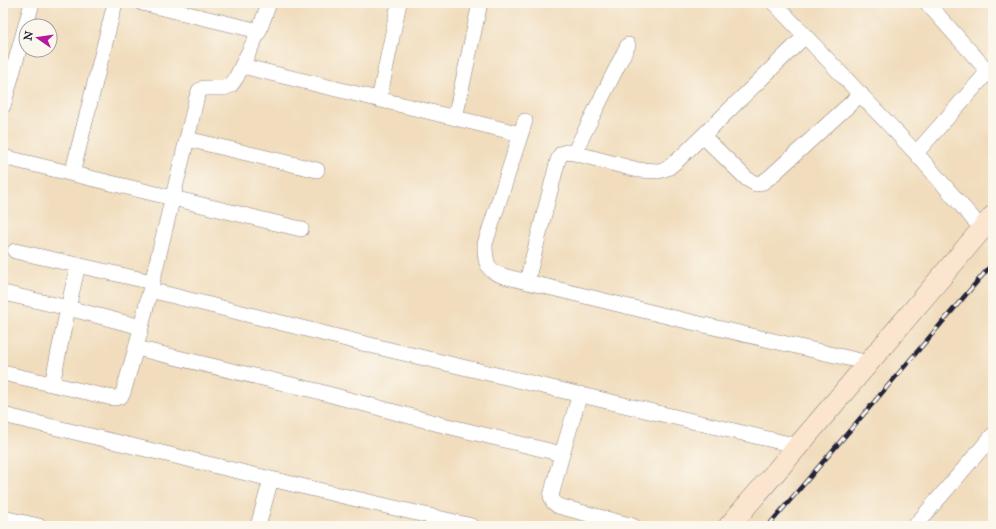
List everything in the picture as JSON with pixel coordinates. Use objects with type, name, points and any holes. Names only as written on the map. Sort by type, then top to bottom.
[{"type":"street","points":[[3,106],[32,3]]},
{"type":"street","points":[[72,174],[115,3]]},
{"type":"street","points":[[142,3],[162,5],[259,31]]},
{"type":"street","points":[[3,373],[108,397],[120,397],[123,393],[136,348],[196,100],[200,91],[204,88],[224,88],[231,85],[236,78],[259,31],[269,3]]},
{"type":"street","points":[[379,100],[399,3]]},
{"type":"street","points":[[455,118],[480,3]]},
{"type":"street","points":[[729,526],[987,223],[916,153],[774,3]]},
{"type":"street","points":[[916,153],[991,72],[927,3]]},
{"type":"street","points":[[526,281],[558,160],[561,154],[566,152],[574,153],[638,170],[659,171],[668,168],[703,136],[805,36]]},
{"type":"street","points":[[574,153],[628,44]]},
{"type":"street","points":[[242,66],[455,118],[523,127],[485,244],[485,255],[488,267],[494,272],[680,319],[868,363]]},
{"type":"street","points":[[703,136],[747,179],[756,184],[763,182],[776,172],[860,94]]},
{"type":"street","points":[[187,139],[316,170]]},
{"type":"street","points":[[3,157],[301,229]]},
{"type":"street","points":[[15,251],[78,265],[394,351],[798,446]]},
{"type":"street","points":[[52,384],[78,265]]},
{"type":"street","points":[[4,293],[141,327]]},
{"type":"street","points":[[136,348],[313,390],[439,424],[562,454]]},
{"type":"street","points":[[580,394],[551,496],[553,502],[558,506],[612,523],[633,526]]},
{"type":"street","points":[[3,414],[472,526]]},
{"type":"street","points":[[915,526],[993,435]]},
{"type":"street","points":[[258,526],[271,479]]},
{"type":"street","points":[[3,518],[39,526]]},
{"type":"railway","points":[[768,526],[993,263]]}]
